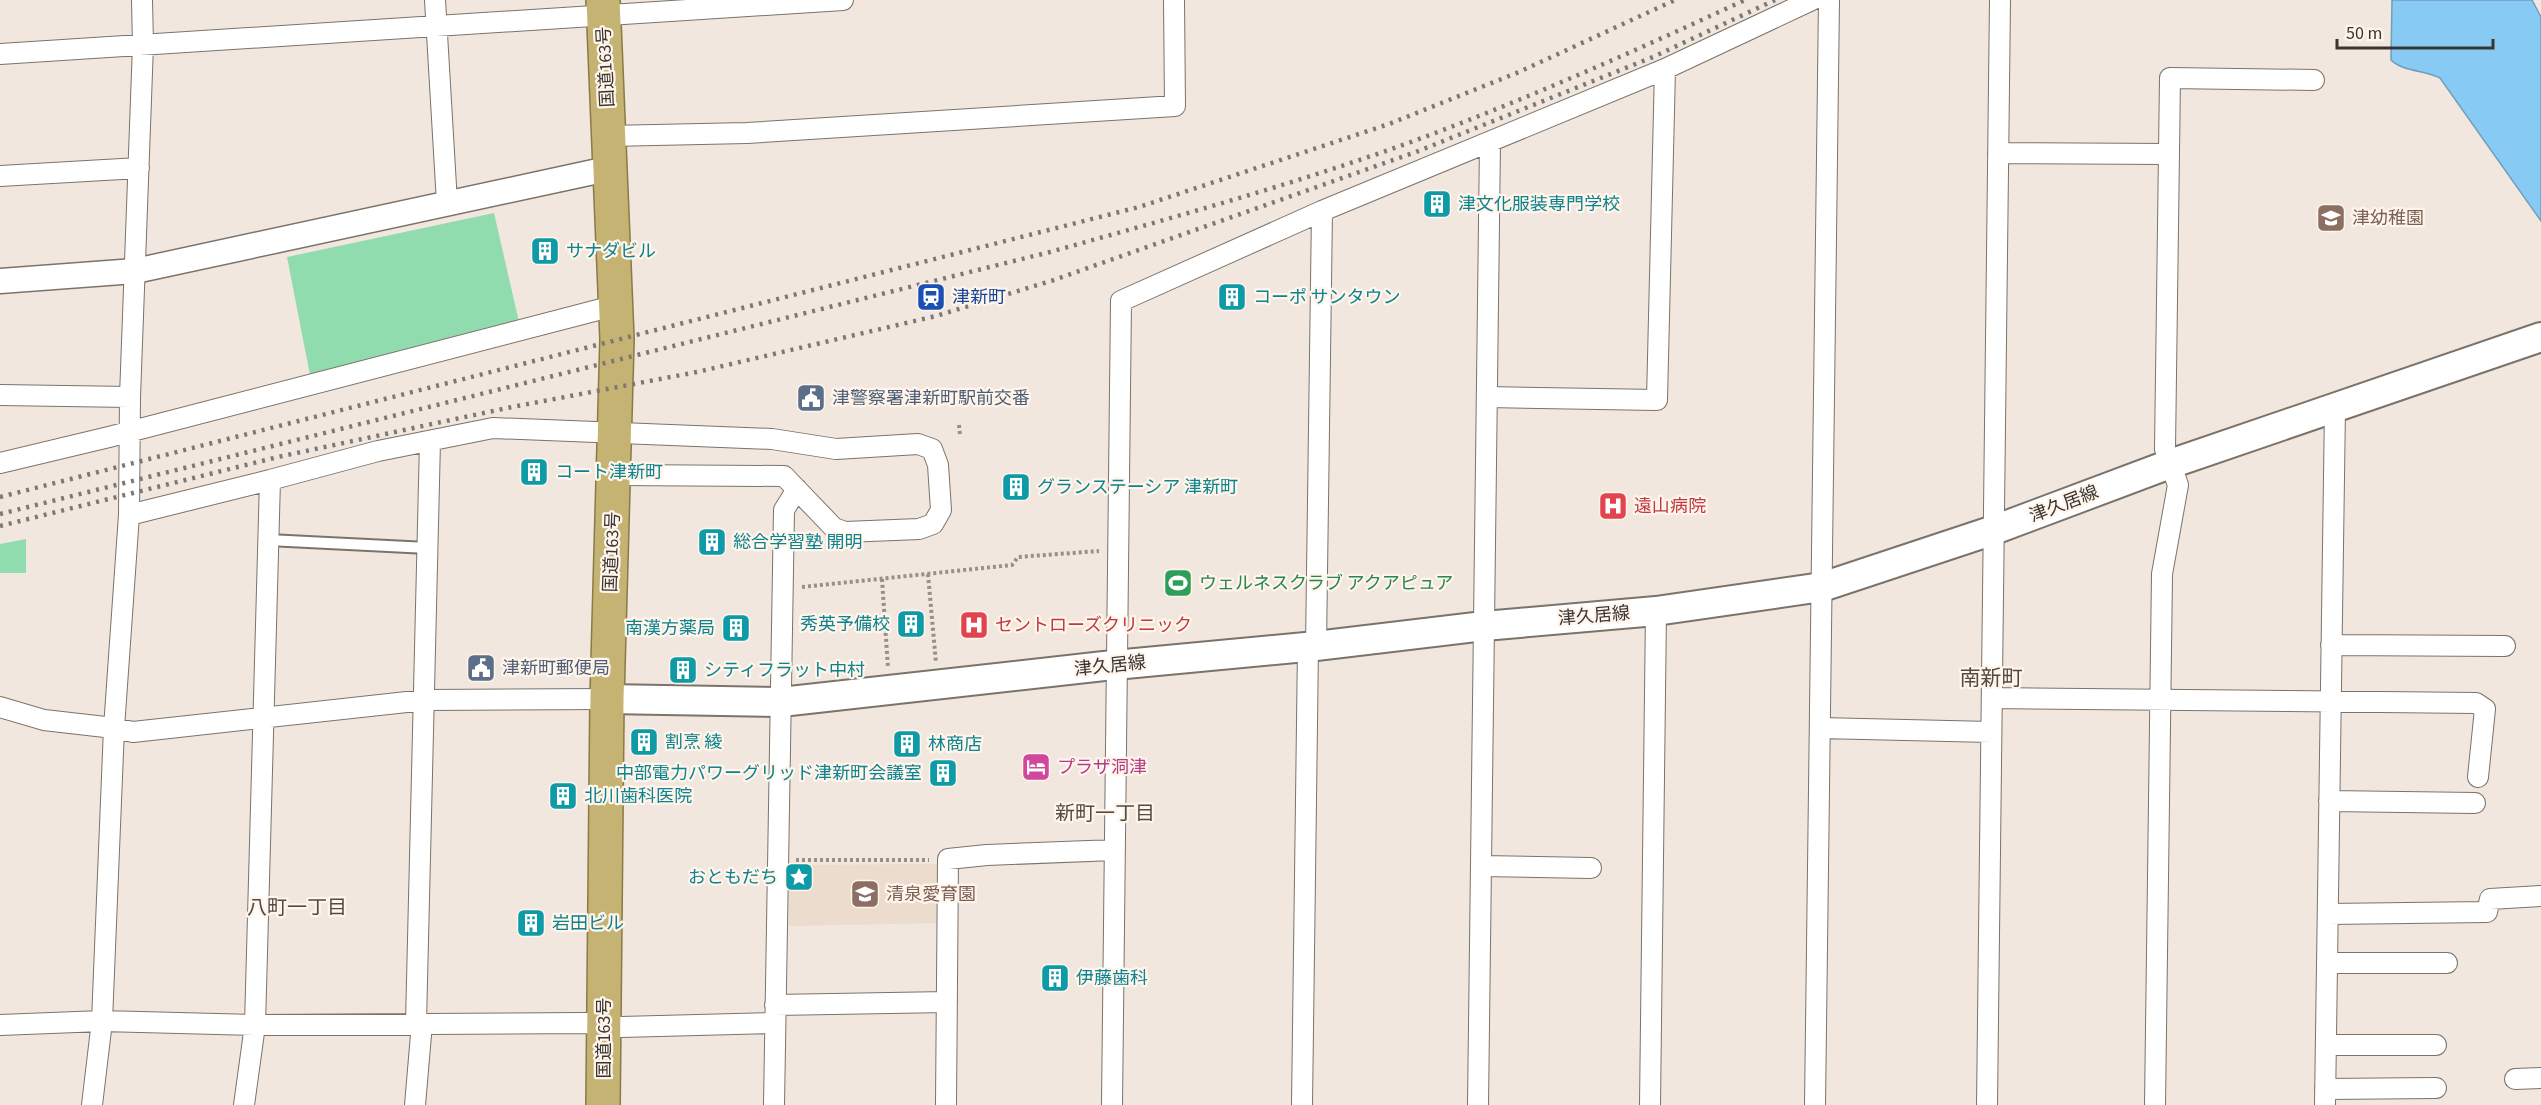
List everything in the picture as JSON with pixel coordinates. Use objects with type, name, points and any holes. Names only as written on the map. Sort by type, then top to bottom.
[{"type":"highway","name":"国道163号","points":[[603,1105],[607,699],[615,475],[617,305],[604,7]]},
{"type":"main road","name":"津久居線","points":[[607,699],[780,702],[1118,664],[1312,647],[1484,626],[1656,611],[1822,587],[1994,530],[2170,464],[2541,337]]},
{"type":"street","points":[[92,1105],[102,1021],[114,728],[129,515],[130,397],[143,45],[142,0]]},
{"type":"street","points":[[435,0],[447,203]]},
{"type":"street","points":[[0,54],[437,26],[604,7],[843,0]]},
{"type":"street","points":[[609,136],[747,133],[1175,106],[1174,0]]},
{"type":"street","points":[[1112,1105],[1121,301],[1322,211],[1665,69],[1812,0]]},
{"type":"street","points":[[1815,1105],[1829,0]]},
{"type":"street","points":[[1987,1105],[2000,0]]},
{"type":"street","points":[[1487,397],[1657,400],[1665,69]]},
{"type":"street","points":[[2155,1105],[2162,574],[2178,485],[2165,449],[2170,78],[2314,80]]},
{"type":"street","points":[[1478,1105],[1490,142]]},
{"type":"street","points":[[1998,153],[2169,154]]},
{"type":"street","points":[[0,176],[139,168]]},
{"type":"street","points":[[0,281],[135,271],[612,168]]},
{"type":"street","points":[[1302,1105],[1322,211]]},
{"type":"street","points":[[0,463],[617,305]]},
{"type":"street","points":[[0,395],[130,397]]},
{"type":"street","points":[[2335,407],[2325,1097],[2436,1088]]},
{"type":"street","points":[[129,515],[378,451],[493,428],[772,439],[836,449],[918,444],[932,449],[938,465],[941,510],[933,524],[920,529],[845,532],[834,528],[784,476],[615,475]]},
{"type":"street","points":[[415,1105],[419,1023],[430,441]]},
{"type":"street","points":[[244,1105],[255,1025],[270,480]]},
{"type":"street","points":[[774,1105],[784,510],[797,489]]},
{"type":"street","points":[[1650,1105],[1656,611]]},
{"type":"street","points":[[2331,645],[2505,646]]},
{"type":"street","points":[[1992,698],[2476,704],[2485,709],[2478,777]]},
{"type":"street","points":[[0,707],[44,720],[133,732],[425,700],[607,699]]},
{"type":"street","points":[[1820,728],[1991,732]]},
{"type":"street","points":[[2330,801],[2475,802]]},
{"type":"street","points":[[946,1105],[948,859],[1020,853],[1115,850]]},
{"type":"street","points":[[1481,866],[1591,868]]},
{"type":"street","points":[[2328,914],[2487,912],[2490,898],[2541,896]]},
{"type":"street","points":[[2327,963],[2447,963]]},
{"type":"street","points":[[0,1025],[102,1021],[255,1025],[604,1024],[621,1027],[947,1002]]},
{"type":"street","points":[[2326,1045],[2436,1045]]},
{"type":"street","points":[[2515,1079],[2541,1078]]},
{"type":"lane","points":[[268,540],[428,548]]},
{"type":"path","points":[[959,424],[960,435]]},
{"type":"path","points":[[783,589],[1012,565],[1018,557],[1119,550]]},
{"type":"path","points":[[928,574],[938,683]]},
{"type":"path","points":[[882,579],[890,689]]},
{"type":"path","points":[[777,860],[948,859]]},
{"type":"shaded area","name":"清泉愛育園","points":[[941,864],[942,923],[789,926],[788,865]]},
{"type":"green space","points":[[494,213],[519,322],[310,375],[287,257]]},
{"type":"green space","points":[[26,539],[26,573],[0,573],[0,544]]},
{"type":"water","points":[[2392,0],[2532,0],[2541,17],[2541,221],[2440,78],[2402,67],[2391,60]]},
{"type":"railway","points":[[0,497],[1139,207],[1389,124],[1519,72],[1675,0]]},
{"type":"railway","points":[[0,514],[1050,252],[1231,200],[1321,173],[1454,126],[1580,74],[1745,0]]},
{"type":"railway","points":[[0,526],[278,457],[507,408],[697,372],[936,316],[1054,280],[1416,152],[1653,57],[1775,0]]},
{"type":"place","name":"津文化服装専門学校","points":[[1437,204]]},
{"type":"place","name":"津幼稚園","points":[[2331,218]]},
{"type":"place","name":"サナダビル","points":[[545,251]]},
{"type":"place","name":"津新町","points":[[931,297]]},
{"type":"place","name":"コーポ サンタウン","points":[[1232,297]]},
{"type":"place","name":"津警察署津新町駅前交番","points":[[811,398]]},
{"type":"place","name":"コート津新町","points":[[534,472]]},
{"type":"place","name":"グランステーシア 津新町","points":[[1016,487]]},
{"type":"place","name":"遠山病院","points":[[1613,506]]},
{"type":"place","name":"総合学習塾 開明","points":[[712,542]]},
{"type":"place","name":"ウェルネスクラブ アクアピュア","points":[[1178,583]]},
{"type":"place","name":"秀英予備校","points":[[911,624]]},
{"type":"place","name":"セントローズクリニック","points":[[974,625]]},
{"type":"place","name":"南漢方薬局","points":[[736,628]]},
{"type":"place","name":"津新町郵便局","points":[[481,668]]},
{"type":"place","name":"シティフラット中村","points":[[683,670]]},
{"type":"place","name":"割烹 綾","points":[[644,742]]},
{"type":"place","name":"林商店","points":[[907,744]]},
{"type":"place","name":"プラザ洞津","points":[[1036,767]]},
{"type":"place","name":"中部電力パワーグリッド津新町会議室","points":[[943,773]]},
{"type":"place","name":"北川歯科医院","points":[[563,796]]},
{"type":"place","name":"おともだち","points":[[799,877]]},
{"type":"place","name":"清泉愛育園","points":[[865,894]]},
{"type":"place","name":"岩田ビル","points":[[531,923]]},
{"type":"place","name":"伊藤歯科","points":[[1055,978]]},
{"type":"district","name":"南新町","points":[[1991,678]]},
{"type":"district","name":"新町一丁目","points":[[1105,814]]},
{"type":"district","name":"八町一丁目","points":[[297,908]]}]
